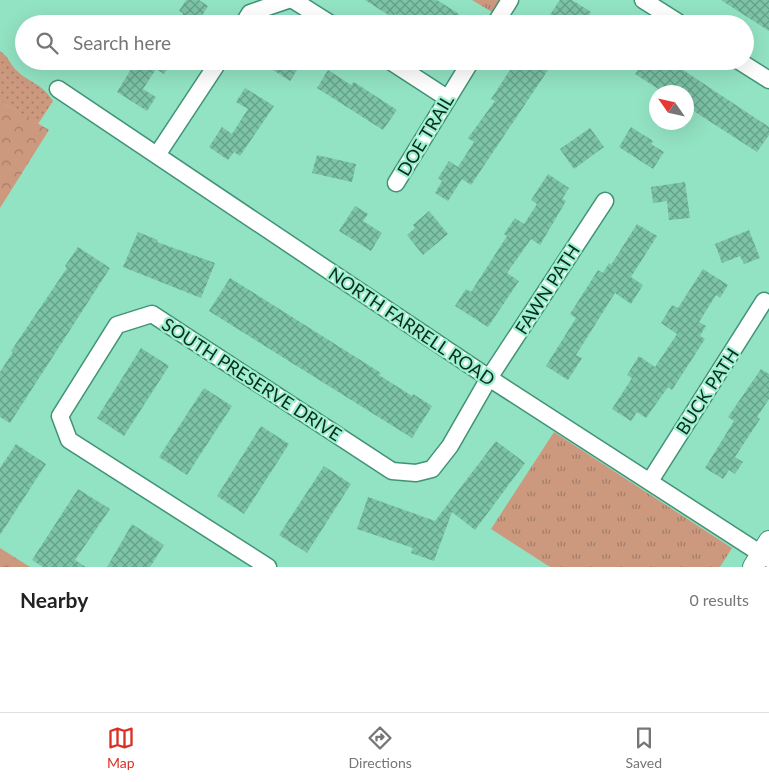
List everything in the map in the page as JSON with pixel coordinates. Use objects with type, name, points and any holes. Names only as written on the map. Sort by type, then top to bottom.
[{"type":"street","points":[[249,15],[288,0]]},
{"type":"street","points":[[293,0],[316,15]]},
{"type":"street","points":[[501,15],[510,0]]},
{"type":"street","points":[[643,0],[666,15]]},
{"type":"street","points":[[157,155],[213,70]]},
{"type":"street","points":[[404,70],[448,98]]},
{"type":"street","name":"DOE TRAIL","points":[[396,183],[465,70]]},
{"type":"street","points":[[753,70],[769,80]]},
{"type":"street","name":"NORTH FARRELL ROAD","points":[[58,89],[489,378],[763,555]]},
{"type":"street","name":"FAWN PATH","points":[[489,378],[605,201]]},
{"type":"street","name":"BUCK PATH","points":[[650,481],[764,301]]},
{"type":"street","name":"SOUTH PRESERVE DRIVE","points":[[268,567],[69,440],[60,416],[117,325],[152,314],[392,471],[416,473],[432,468],[450,446],[489,378]]},
{"type":"green space","points":[[472,0],[500,0],[492,12]]},
{"type":"green space","points":[[0,51],[6,56],[15,70],[44,90],[53,101],[38,124],[0,101]]},
{"type":"green space","points":[[0,101],[49,130],[0,208]]},
{"type":"green space","points":[[554,432],[732,548],[720,567],[550,567],[491,529]]},
{"type":"green space","points":[[0,548],[30,567],[0,567]]},
{"type":"building","points":[[186,0],[199,0],[208,6],[202,15],[182,15],[183,13],[179,11]]},
{"type":"building","points":[[365,0],[437,0],[459,14],[458,15],[388,15]]},
{"type":"building","points":[[560,0],[572,0],[591,12],[589,15],[550,15]]},
{"type":"building","points":[[721,0],[769,0],[769,31],[754,21],[754,15],[744,15]]},
{"type":"building","points":[[130,70],[155,70],[143,89],[156,97],[147,111],[117,92]]},
{"type":"building","points":[[158,70],[167,70],[164,74]]},
{"type":"building","points":[[273,70],[297,70],[290,81]]},
{"type":"building","points":[[328,70],[351,85],[354,82],[397,110],[383,130],[317,88]]},
{"type":"building","points":[[510,70],[548,70],[471,185],[462,179],[448,201],[435,193],[442,181],[438,178],[449,161],[458,167],[474,142],[468,138],[495,101],[491,99]]},
{"type":"building","points":[[638,70],[683,70],[769,127],[769,135],[757,152],[694,111],[694,85],[652,85],[635,74]]},
{"type":"building","points":[[245,88],[274,106],[240,156],[234,152],[228,160],[209,147],[222,127],[232,134],[248,109],[236,102]]},
{"type":"building","points":[[631,127],[653,141],[651,144],[664,152],[653,169],[619,147]]},
{"type":"building","points":[[590,128],[604,147],[574,169],[560,149]]},
{"type":"building","points":[[317,155],[356,164],[352,182],[312,173]]},
{"type":"building","points":[[548,174],[569,188],[562,199],[566,201],[540,245],[531,239],[507,273],[519,281],[488,327],[455,306],[466,289],[471,292],[507,236],[504,234],[515,218],[524,224],[537,204],[531,200]]},
{"type":"building","points":[[685,182],[690,218],[669,220],[667,201],[653,203],[651,187]]},
{"type":"building","points":[[355,206],[368,214],[363,221],[382,233],[371,251],[339,231]]},
{"type":"building","points":[[429,211],[448,234],[423,255],[407,235],[415,228],[413,225]]},
{"type":"building","points":[[637,224],[657,236],[631,277],[643,285],[631,304],[615,293],[576,355],[582,358],[568,380],[546,366],[576,318],[570,314],[598,270],[603,273],[609,263],[611,265]]},
{"type":"building","points":[[749,230],[760,258],[744,264],[740,256],[722,263],[715,244]]},
{"type":"building","points":[[138,232],[158,240],[157,242],[215,263],[201,298],[123,267]]},
{"type":"building","points":[[78,247],[110,268],[10,423],[0,417],[0,372],[13,352],[11,351],[67,268],[65,266]]},
{"type":"building","points":[[703,269],[728,285],[720,298],[716,295],[699,322],[706,326],[700,336],[705,339],[672,390],[668,387],[646,418],[637,412],[631,421],[612,409],[632,378],[627,375],[639,356],[655,367],[677,334],[661,323],[672,305],[678,308]]},
{"type":"building","points":[[230,278],[381,373],[379,375],[412,396],[413,394],[432,406],[412,438],[209,311]]},
{"type":"building","points":[[141,348],[169,366],[124,436],[97,418]]},
{"type":"building","points":[[761,369],[769,374],[769,399],[757,417],[760,419],[735,457],[743,462],[735,474],[729,470],[723,479],[705,468],[734,421],[728,417]]},
{"type":"building","points":[[204,388],[232,406],[187,475],[159,457]]},
{"type":"building","points":[[261,426],[289,444],[244,514],[217,496]]},
{"type":"building","points":[[496,441],[525,463],[475,530],[452,512],[434,561],[411,553],[413,548],[357,529],[368,497],[435,521]]},
{"type":"building","points":[[16,444],[46,464],[0,535],[0,468]]},
{"type":"building","points":[[324,466],[351,484],[307,553],[279,535]]},
{"type":"building","points":[[78,489],[110,509],[75,560],[86,567],[43,567],[32,560]]},
{"type":"building","points":[[132,524],[164,545],[150,567],[107,567]]}]
